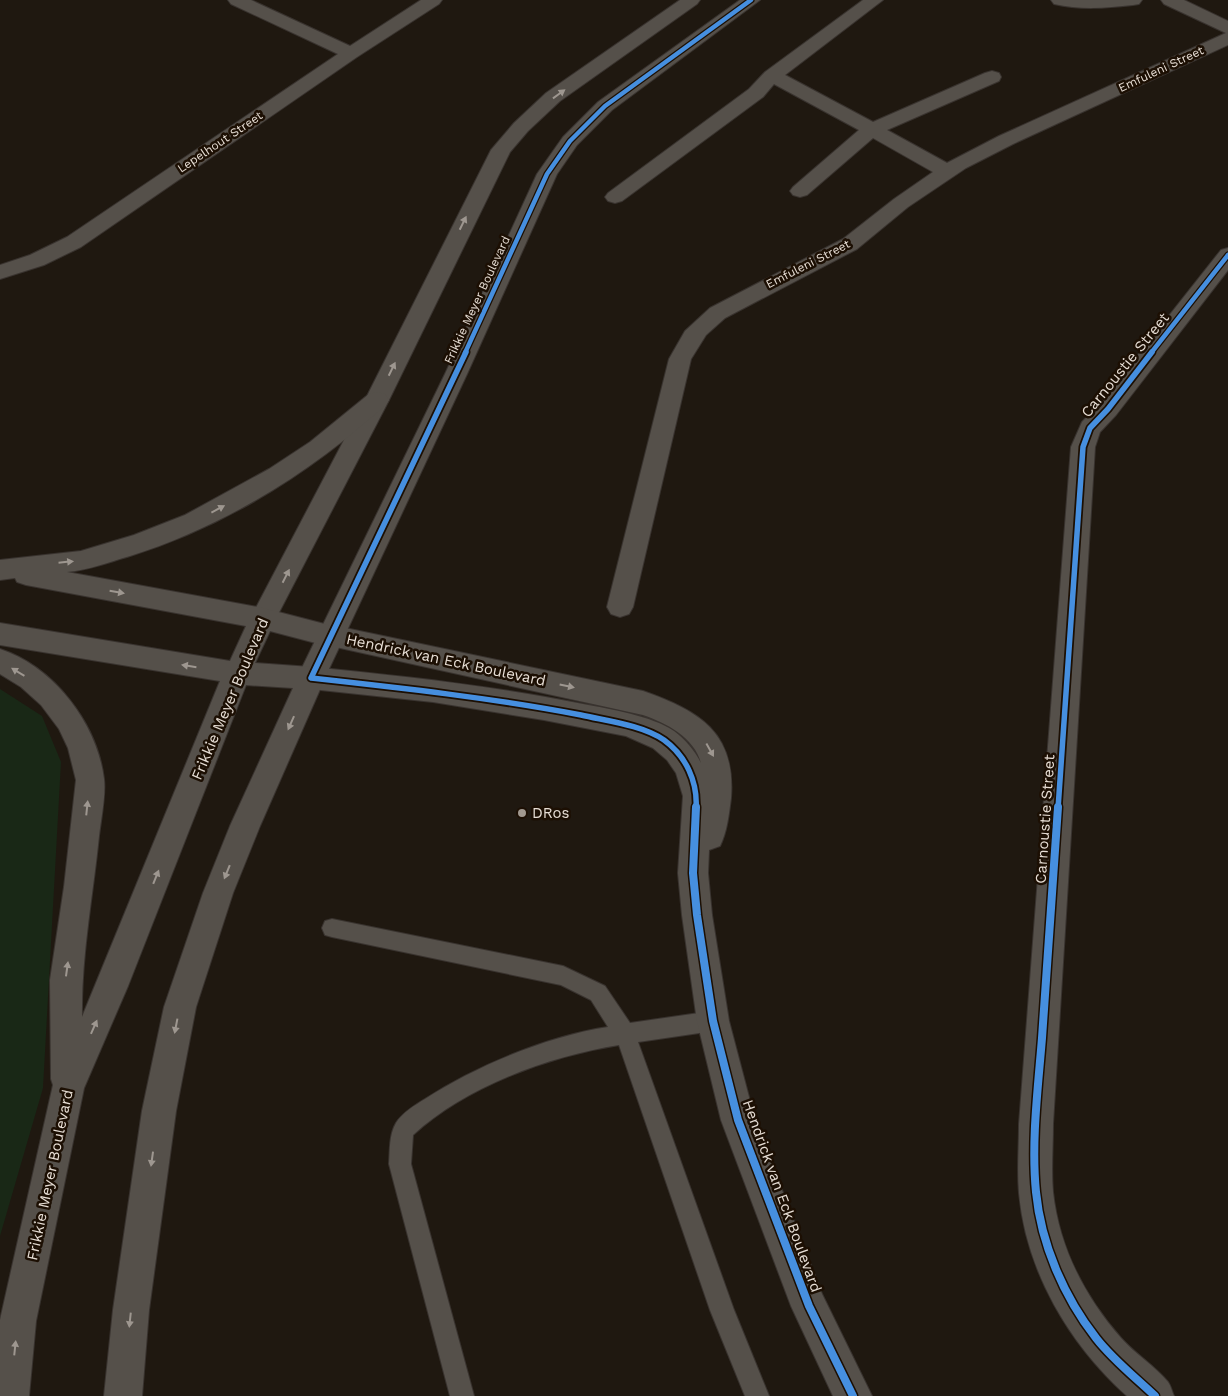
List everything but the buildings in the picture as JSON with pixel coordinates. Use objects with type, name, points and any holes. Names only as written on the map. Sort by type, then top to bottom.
[{"type":"street","points":[[237,0],[351,53]]},
{"type":"street","name":"Lepelhout Street","points":[[0,272],[37,260],[74,242],[351,53],[433,0]]},
{"type":"street","name":"Frikkie Meyer Boulevard","points":[[10,1396],[18,1321],[68,1088],[112,986],[237,673],[263,619],[377,400],[486,177],[502,150],[521,127],[554,98],[691,0]]},
{"type":"street","name":"Frikkie Meyer Boulevard","points":[[123,1396],[131,1310],[159,1110],[180,1007],[218,893],[311,678],[456,374],[547,174],[570,141],[605,106],[751,0]]},
{"type":"street","points":[[615,197],[756,93],[772,76],[874,0]]},
{"type":"street","points":[[1060,0],[1073,3],[1096,4],[1133,0]]},
{"type":"street","points":[[1170,0],[1228,28]]},
{"type":"street","name":"Emfuleni Street","points":[[620,607],[680,359],[684,347],[693,334],[708,319],[725,308],[850,244],[901,203],[947,172],[1006,140],[1228,38]]},
{"type":"street","points":[[772,76],[872,129],[947,172]]},
{"type":"street","points":[[800,191],[872,129],[992,76]]},
{"type":"street","name":"Carnoustie Street","points":[[1155,1396],[1110,1354],[1084,1322],[1066,1290],[1050,1250],[1040,1216],[1036,1192],[1038,1104],[1082,447],[1090,428],[1108,409],[1228,255]]},
{"type":"street","points":[[0,570],[81,561],[142,542],[194,522],[278,475],[318,448],[377,400]]},
{"type":"street","name":"Hendrick van Eck Boulevard","points":[[0,570],[263,619],[331,636],[643,703],[676,716],[700,734],[710,748],[717,763],[718,794],[697,915]]},
{"type":"street","name":"Hendrick van Eck Boulevard","points":[[0,634],[237,673],[311,678],[492,699],[629,725],[663,739],[677,751],[689,768],[697,796],[693,873],[697,915],[713,1021],[738,1120],[770,1208],[810,1306],[853,1396]]},
{"type":"street","points":[[0,660],[31,679],[51,697],[70,722],[82,748],[90,780],[79,887],[66,980],[68,1088]]},
{"type":"lane","points":[[332,928],[563,976],[598,994],[625,1034],[722,1310],[756,1396]]},
{"type":"lane","points":[[462,1396],[400,1164],[401,1140],[404,1129],[418,1116],[461,1088],[521,1061],[593,1039],[713,1021]]},
{"type":"green space","points":[[0,689],[42,716],[61,762],[43,1088],[0,1236]]},
{"type":"cycle path","points":[[751,0],[605,106],[570,141],[547,174],[456,374],[311,678],[433,691],[544,708],[629,725],[663,739],[677,751],[689,768],[697,796],[693,873],[697,915],[713,1021],[738,1120],[809,1306],[853,1396]]},
{"type":"cycle path","points":[[1155,1396],[1115,1360],[1096,1338],[1071,1300],[1061,1279],[1044,1236],[1039,1214],[1035,1184],[1036,1124],[1083,447],[1090,428],[1108,409],[1228,255]]},
{"type":"place","name":"DRos","points":[[522,813]]}]
